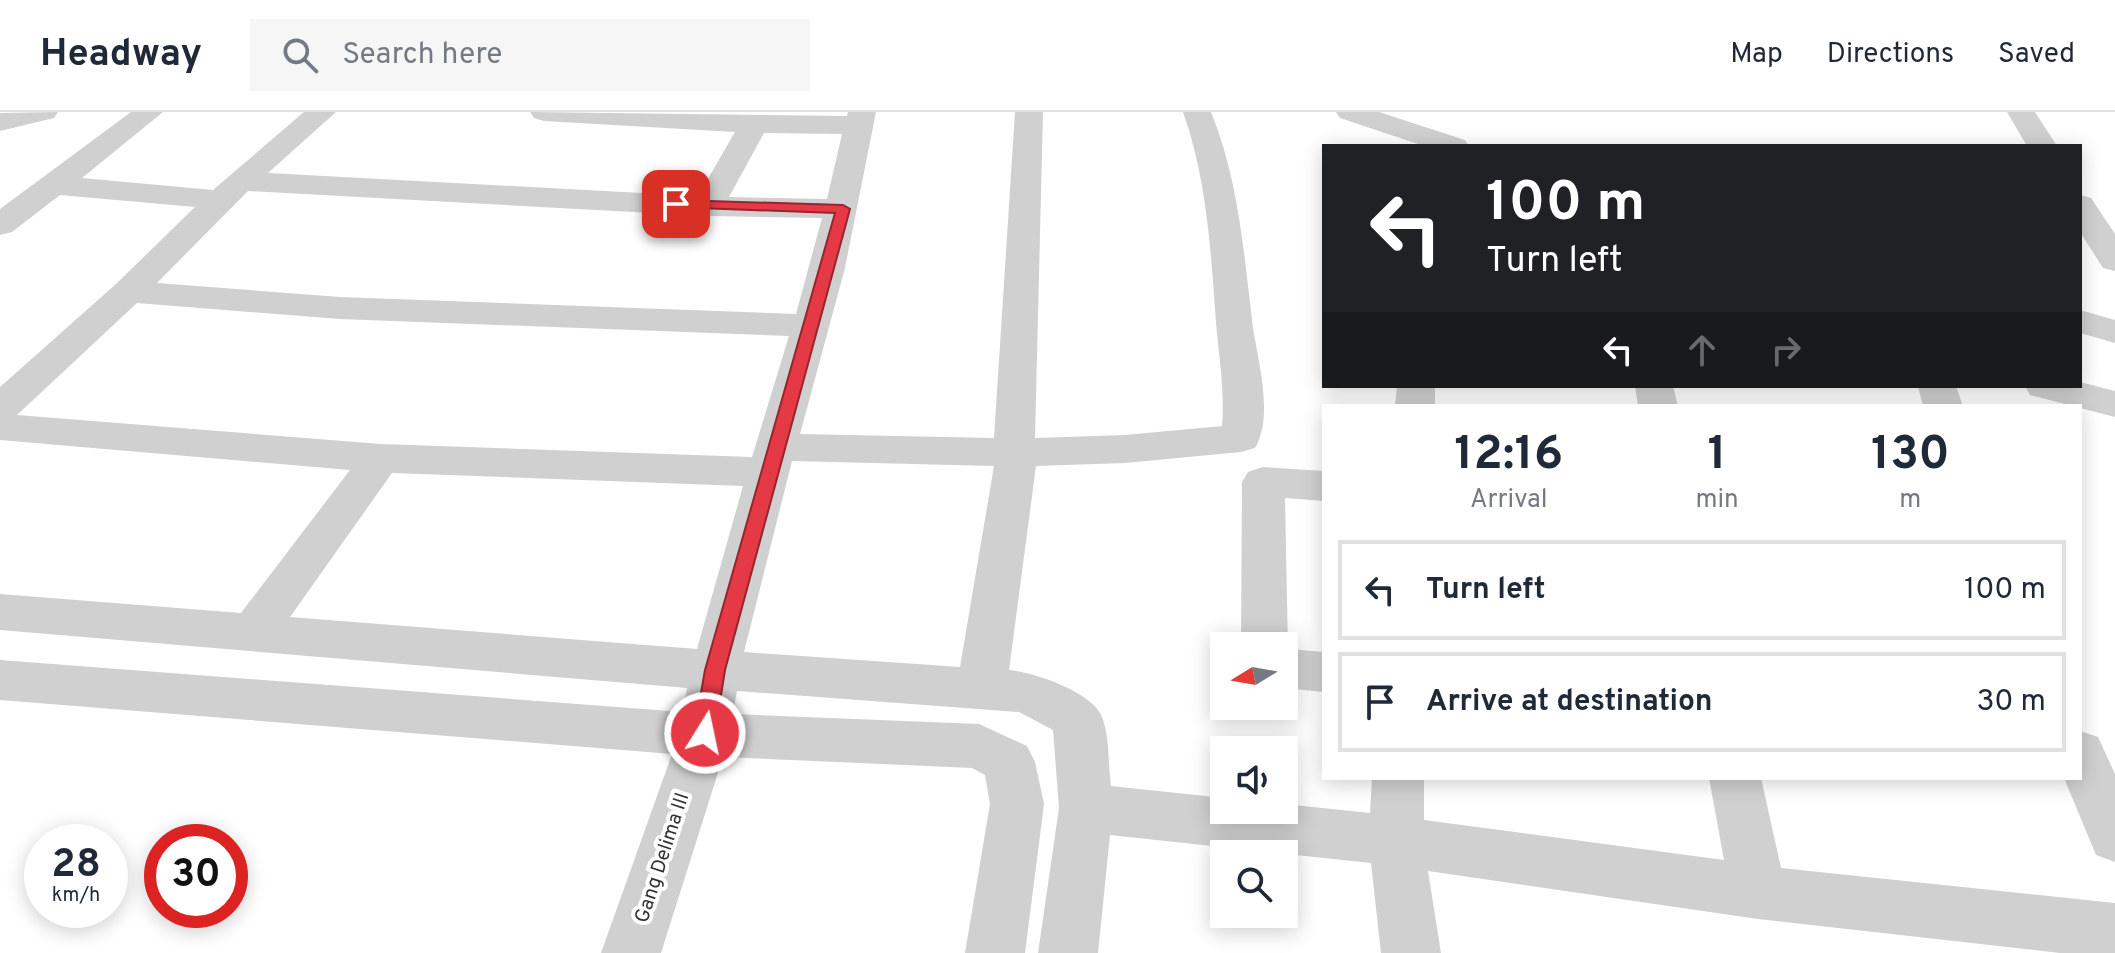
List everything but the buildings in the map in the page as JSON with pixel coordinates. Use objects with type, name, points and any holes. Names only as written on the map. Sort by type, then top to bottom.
[{"type":"street","points":[[0,122],[44,112]]},
{"type":"street","points":[[0,225],[149,112]]},
{"type":"street","points":[[0,408],[129,292],[230,190],[322,112]]},
{"type":"street","points":[[544,112],[754,124],[861,118]]},
{"type":"street","points":[[982,686],[1017,453],[1014,436],[1029,112]]},
{"type":"street","points":[[0,427],[381,458],[773,460],[1163,448],[1241,438],[1244,392],[1228,243],[1205,133],[1197,112]]},
{"type":"street","points":[[1350,112],[1448,144]]},
{"type":"street","points":[[2021,112],[2041,144]]},
{"type":"street","name":"Gang Delima III","points":[[631,953],[705,734],[715,670],[843,209],[861,118]]},
{"type":"street","points":[[708,206],[754,124]]},
{"type":"street","points":[[55,185],[843,209]]},
{"type":"street","points":[[2082,208],[2115,261]]},
{"type":"street","points":[[129,292],[340,308],[811,326]]},
{"type":"street","points":[[2082,322],[2115,332]]},
{"type":"street","points":[[2052,388],[2115,404]]},
{"type":"street","points":[[253,632],[381,458]]},
{"type":"street","points":[[1265,632],[1263,482],[1322,486]]},
{"type":"street","points":[[0,612],[715,670],[982,686],[1027,692],[1078,719],[1086,808],[1068,953]]},
{"type":"street","points":[[1298,669],[1322,672]]},
{"type":"street","points":[[0,680],[705,734],[979,746],[1009,762],[1017,804],[995,953]]},
{"type":"street","points":[[2082,758],[2115,837]]},
{"type":"street","points":[[1398,780],[1396,841],[1411,953]]},
{"type":"street","points":[[1735,780],[1758,892]]},
{"type":"street","points":[[1086,808],[1396,841],[1758,892],[2115,931]]},
{"type":"route","points":[[676,204],[843,209],[715,670],[705,733]]}]
